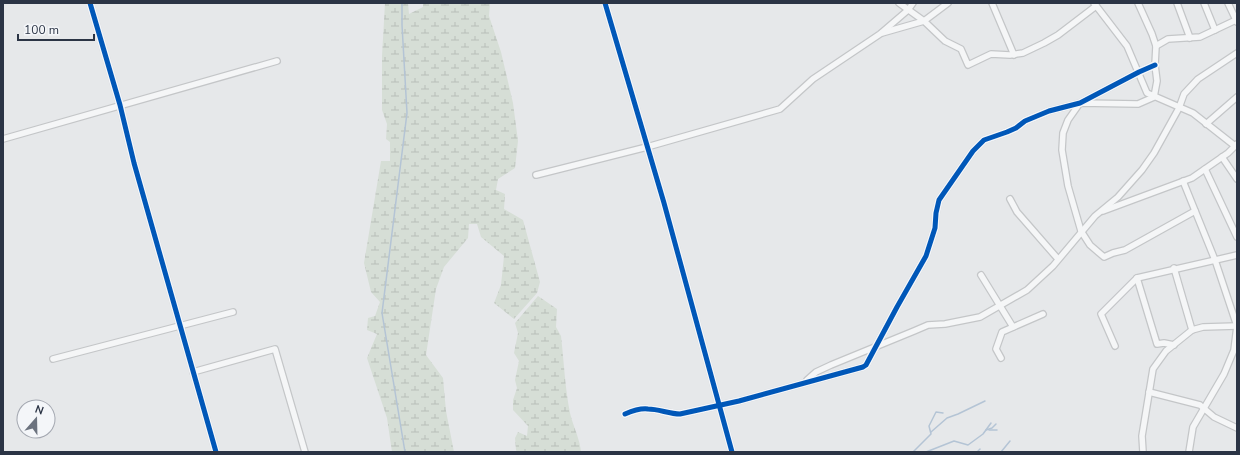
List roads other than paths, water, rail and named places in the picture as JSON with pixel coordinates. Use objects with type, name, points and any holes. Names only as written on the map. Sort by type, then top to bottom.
[{"type":"street","points":[[90,3],[120,105],[134,163],[216,452]]},
{"type":"street","points":[[605,3],[664,203],[732,452]]},
{"type":"street","points":[[899,3],[924,21],[945,41],[961,48],[968,64],[991,54],[1014,55],[1023,53],[1058,35],[1095,5],[1127,46],[1147,93],[1193,113],[1236,145],[1222,157],[1192,178],[1098,214]]},
{"type":"street","points":[[536,175],[647,147],[780,109],[813,79],[880,34],[908,10],[913,3]]},
{"type":"street","points":[[880,34],[924,21],[948,3]]},
{"type":"street","points":[[993,3],[1014,55]]},
{"type":"street","points":[[1138,3],[1156,46],[1155,65],[1157,81],[1154,97]]},
{"type":"street","points":[[1177,3],[1190,38]]},
{"type":"street","points":[[1204,3],[1214,30]]},
{"type":"street","points":[[1156,46],[1168,38],[1190,38],[1200,36],[1236,22],[1228,3]]},
{"type":"street","points":[[805,382],[816,372],[875,346],[928,325],[945,324],[980,316],[999,304],[1027,290],[1058,259],[1081,231],[1118,197],[1142,170],[1179,108],[1184,94],[1190,87],[1220,63],[1237,53]]},
{"type":"street","points":[[3,138],[277,61]]},
{"type":"street","points":[[625,414],[641,409],[648,409],[672,414],[680,414],[863,367],[926,256],[935,228],[936,213],[940,200],[973,151],[984,140],[1016,128],[1025,121],[1049,111],[1080,103],[1155,65]]},
{"type":"street","points":[[1080,103],[1138,104],[1154,97]]},
{"type":"street","points":[[1206,124],[1237,97]]},
{"type":"street","points":[[1080,103],[1068,120],[1062,141],[1068,186],[1081,231],[1090,245],[1104,257],[1112,253],[1125,250],[1195,212]]},
{"type":"street","points":[[1222,157],[1237,179]]},
{"type":"street","points":[[1205,169],[1237,237]]},
{"type":"street","points":[[1183,181],[1215,260],[1237,326],[1234,350],[1224,374],[1193,427],[1189,452]]},
{"type":"street","points":[[1010,200],[1017,212],[1058,259]]},
{"type":"street","points":[[1115,346],[1101,314],[1137,278],[1174,268],[1237,255]]},
{"type":"street","points":[[1174,268],[1192,330]]},
{"type":"street","points":[[981,275],[1013,327]]},
{"type":"street","points":[[1137,278],[1157,344],[1164,343],[1174,345]]},
{"type":"street","points":[[53,359],[233,312]]},
{"type":"street","points":[[1001,358],[996,349],[1002,332],[1043,314]]},
{"type":"street","points":[[1143,452],[1142,436],[1153,369],[1166,351],[1192,330],[1203,327],[1237,326]]},
{"type":"street","points":[[193,372],[275,349],[305,452]]},
{"type":"street","points":[[1149,392],[1200,405],[1214,417],[1237,428]]},
{"type":"waterway","points":[[402,3],[407,113],[382,313],[405,452]]},
{"type":"waterway","points":[[931,432],[947,418],[985,401]]},
{"type":"waterway","points":[[913,452],[931,434],[929,426],[936,412],[943,413]]},
{"type":"waterway","points":[[926,452],[954,441],[968,445],[983,434],[991,423]]},
{"type":"waterway","points":[[986,430],[992,428],[996,424]]},
{"type":"waterway","points":[[989,430],[997,430]]},
{"type":"waterway","points":[[1001,452],[1010,441]]},
{"type":"waterway","points":[[977,452],[980,449]]}]
